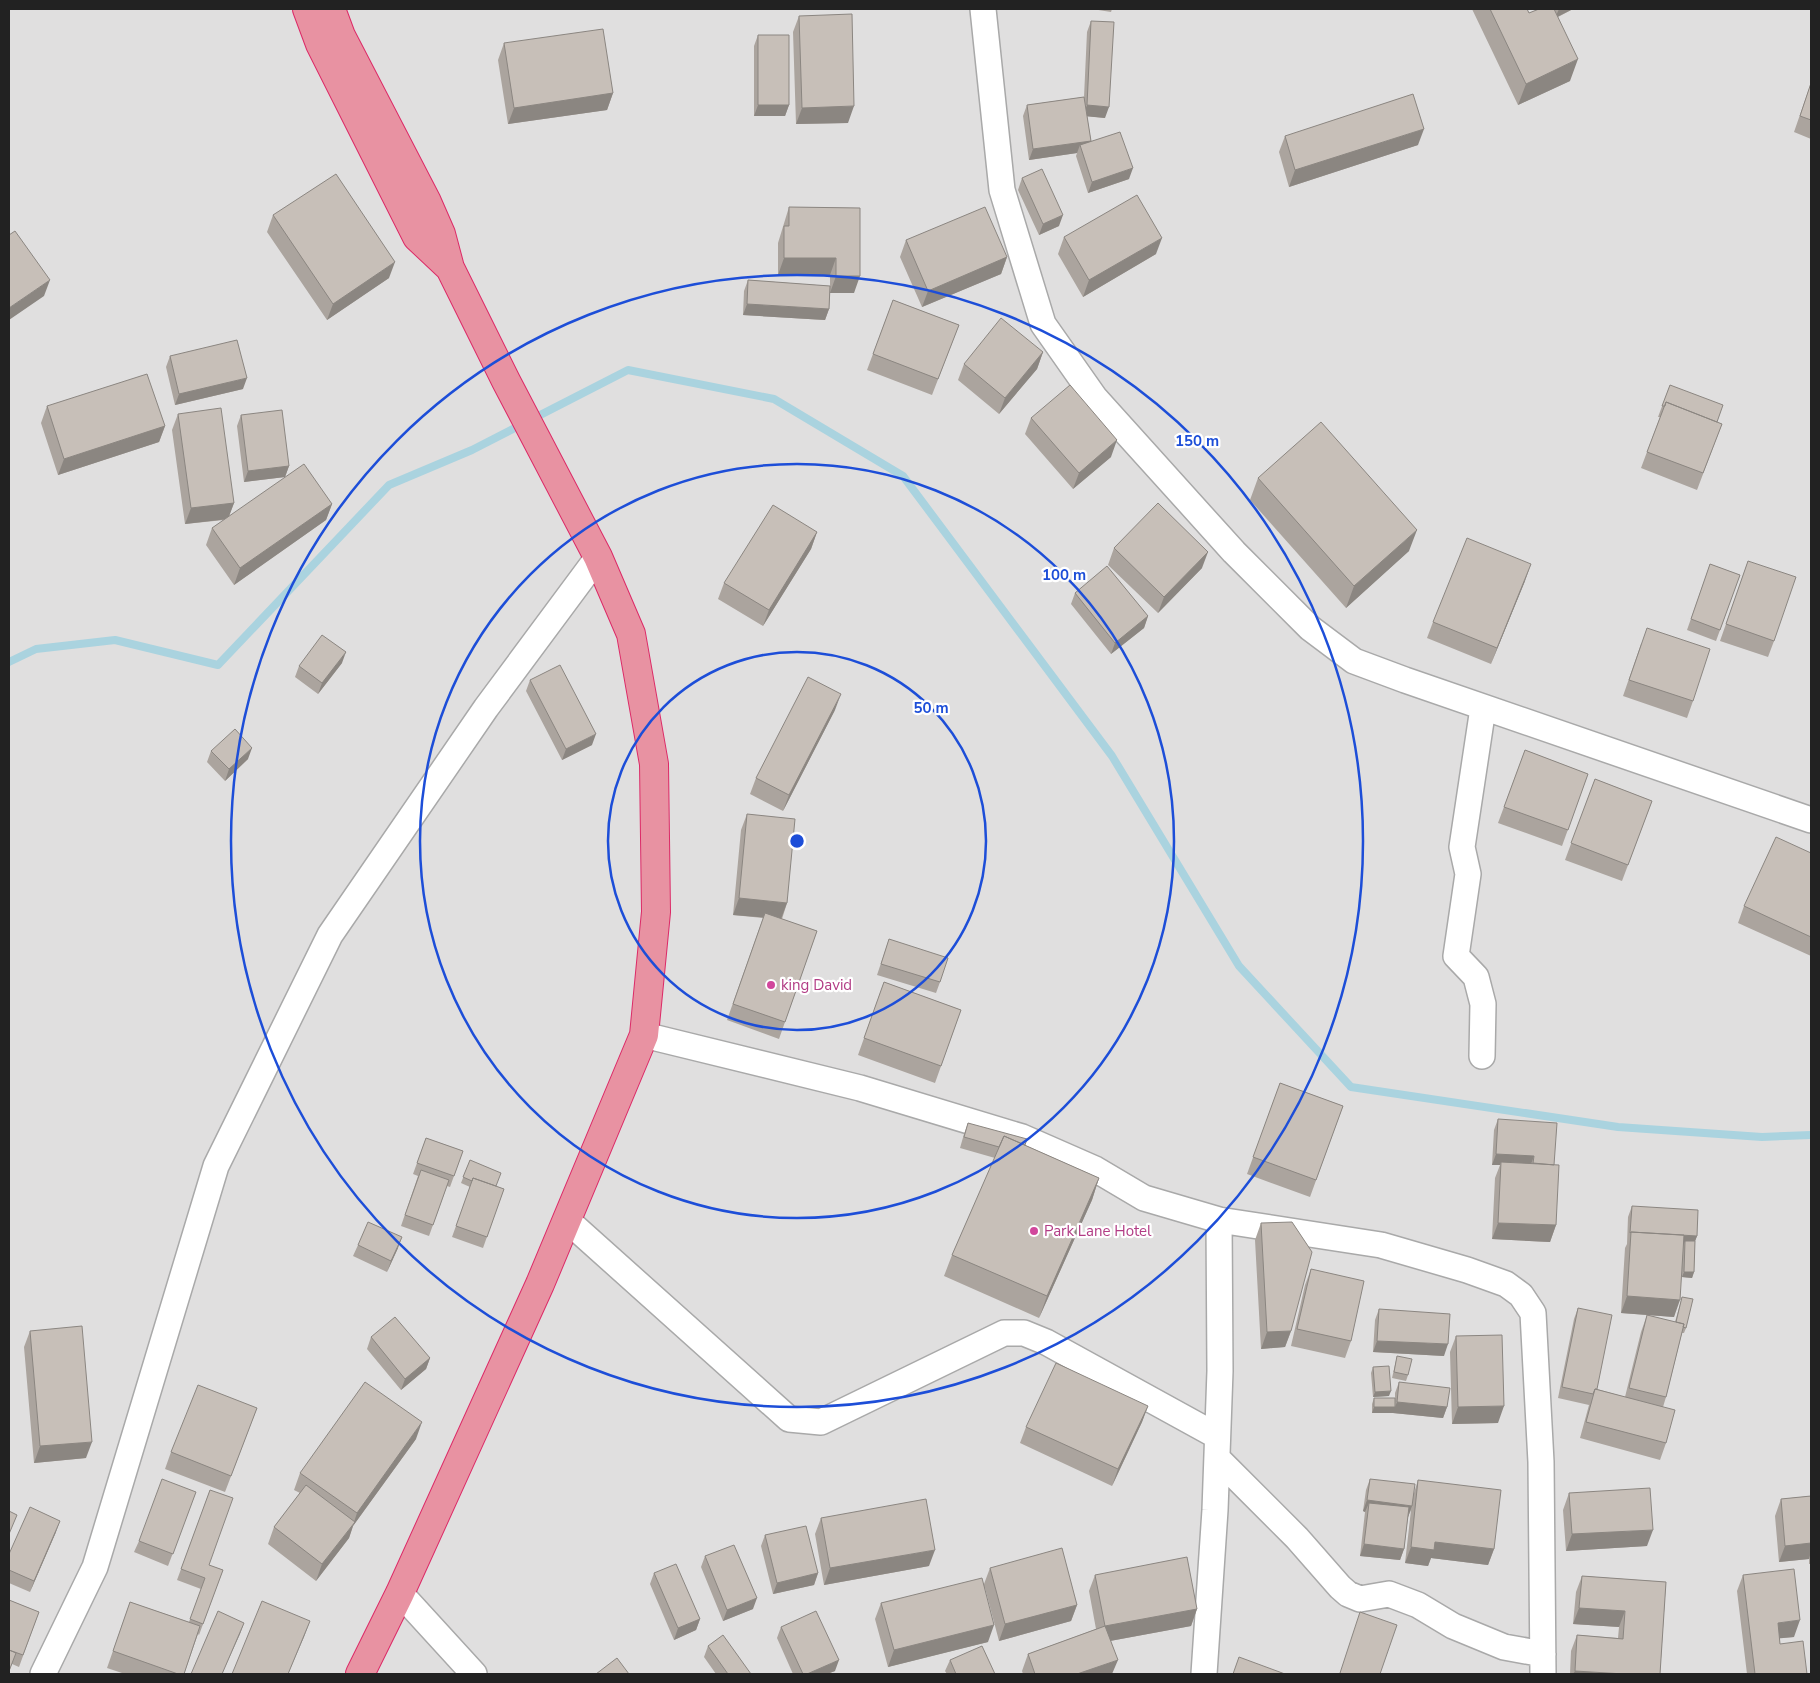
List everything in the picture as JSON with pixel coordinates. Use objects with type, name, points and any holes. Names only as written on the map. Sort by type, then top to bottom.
[{"type":"highway","points":[[307,9],[320,44],[417,237],[450,268]]},
{"type":"highway","points":[[331,9],[341,36],[434,218],[441,234],[450,268],[506,381],[548,458],[598,557],[631,634],[654,764],[656,912],[644,1035],[568,1221],[400,1593],[360,1674]]},
{"type":"street","points":[[983,9],[1002,190],[1043,324],[1095,398],[1234,552],[1310,628],[1354,661],[1483,708],[1811,820]]},
{"type":"street","points":[[43,1674],[94,1567],[216,1166],[330,935],[486,708],[598,557]]},
{"type":"street","points":[[1482,1056],[1483,1004],[1476,977],[1456,956],[1468,874],[1462,847],[1483,708]]},
{"type":"street","points":[[568,1221],[789,1419],[821,1422],[1004,1333],[1024,1333],[1046,1342],[1217,1447],[1348,1594],[1360,1599],[1389,1594],[1418,1605],[1453,1626],[1543,1664],[1541,1462],[1534,1323],[1533,1313],[1521,1295],[1506,1284],[1467,1270],[1381,1245],[1219,1220],[1144,1198],[1095,1169],[1022,1137],[860,1088],[644,1035]]},
{"type":"street","points":[[1204,1674],[1220,1371],[1219,1220]]},
{"type":"street","points":[[400,1593],[474,1674]]},
{"type":"shaded area","points":[[9,9],[1811,9],[1811,1674],[9,1674]]},
{"type":"building","points":[[1490,9],[1527,9],[1529,13],[1539,9],[1554,9],[1578,59],[1526,84]]},
{"type":"building","points":[[852,14],[854,106],[802,108],[799,16]]},
{"type":"building","points":[[1091,21],[1114,22],[1109,107],[1087,105]]},
{"type":"building","points":[[603,29],[613,93],[514,108],[504,43]]},
{"type":"building","points":[[758,35],[789,35],[789,105],[758,105]]},
{"type":"building","points":[[1811,83],[1811,120],[1800,116]]},
{"type":"building","points":[[1413,94],[1424,129],[1295,170],[1285,136]]},
{"type":"building","points":[[1084,97],[1091,141],[1033,149],[1027,105]]},
{"type":"building","points":[[1120,132],[1133,168],[1092,182],[1080,145]]},
{"type":"building","points":[[1042,169],[1063,215],[1043,224],[1022,178]]},
{"type":"building","points":[[336,174],[395,262],[333,304],[273,215]]},
{"type":"building","points":[[1137,195],[1162,238],[1089,280],[1064,237]]},
{"type":"building","points":[[789,207],[860,208],[860,276],[836,276],[836,258],[784,258],[784,226],[789,226]]},
{"type":"building","points":[[985,207],[1007,257],[928,291],[906,240]]},
{"type":"building","points":[[15,231],[50,280],[9,308],[9,235]]},
{"type":"building","points":[[748,280],[830,286],[829,309],[747,304]]},
{"type":"building","points":[[893,300],[959,325],[938,379],[873,354]]},
{"type":"building","points":[[1001,318],[1043,352],[1005,398],[964,364]]},
{"type":"building","points":[[237,340],[247,378],[179,394],[170,356]]},
{"type":"building","points":[[147,374],[165,426],[64,459],[47,406]]},
{"type":"building","points":[[1070,385],[1117,440],[1079,473],[1031,418]]},
{"type":"building","points":[[1670,385],[1723,405],[1717,422],[1666,402],[1665,406],[1662,406]]},
{"type":"building","points":[[1666,402],[1722,424],[1703,473],[1647,452]]},
{"type":"building","points":[[221,408],[234,503],[191,508],[178,414]]},
{"type":"building","points":[[282,410],[289,466],[248,471],[241,415]]},
{"type":"building","points":[[1321,422],[1417,530],[1354,586],[1258,478]]},
{"type":"building","points":[[304,464],[332,504],[240,568],[212,528]]},
{"type":"building","points":[[1158,503],[1208,552],[1164,597],[1114,548]]},
{"type":"building","points":[[773,505],[817,532],[769,610],[724,583]]},
{"type":"building","points":[[1467,538],[1531,564],[1497,648],[1433,622]]},
{"type":"building","points":[[1748,561],[1796,577],[1774,641],[1726,624]]},
{"type":"building","points":[[1710,564],[1740,575],[1720,630],[1691,619]]},
{"type":"building","points":[[1107,566],[1148,616],[1115,643],[1075,593]]},
{"type":"building","points":[[1647,628],[1710,649],[1693,701],[1629,680]]},
{"type":"building","points":[[322,635],[346,652],[322,683],[299,666]]},
{"type":"building","points":[[560,665],[596,734],[566,749],[530,680]]},
{"type":"building","points":[[808,677],[841,694],[789,795],[756,778]]},
{"type":"building","points":[[235,729],[252,748],[229,769],[211,751]]},
{"type":"building","points":[[1525,750],[1588,774],[1568,830],[1504,807]]},
{"type":"building","points":[[1595,779],[1652,801],[1628,865],[1571,843]]},
{"type":"building","points":[[747,814],[795,819],[787,903],[739,898]]},
{"type":"building","points":[[1776,837],[1811,853],[1811,937],[1744,906]]},
{"type":"building","points":[[765,913],[817,931],[785,1022],[733,1004]]},
{"type":"building","points":[[889,939],[948,958],[940,982],[881,964]]},
{"type":"building","points":[[884,982],[961,1010],[941,1066],[864,1038]]},
{"type":"building","points":[[1280,1083],[1343,1106],[1316,1180],[1253,1157]]},
{"type":"building","points":[[1498,1119],[1557,1123],[1554,1165],[1533,1163],[1534,1156],[1496,1154]]},
{"type":"building","points":[[968,1123],[1027,1139],[1025,1145],[1004,1136],[999,1147],[964,1137]]},
{"type":"building","points":[[1004,1136],[1099,1178],[1047,1296],[952,1255]]},
{"type":"building","points":[[426,1138],[463,1151],[454,1176],[417,1163]]},
{"type":"building","points":[[470,1160],[501,1173],[496,1186],[473,1178],[472,1181],[463,1177]]},
{"type":"building","points":[[1501,1162],[1559,1165],[1556,1225],[1498,1223]]},
{"type":"building","points":[[421,1170],[449,1180],[433,1225],[405,1215]]},
{"type":"building","points":[[473,1178],[504,1189],[487,1237],[456,1226]]},
{"type":"building","points":[[1632,1206],[1698,1210],[1697,1236],[1630,1233]]},
{"type":"building","points":[[368,1222],[402,1237],[391,1261],[358,1245]]},
{"type":"building","points":[[1292,1222],[1312,1252],[1291,1331],[1267,1332],[1261,1223]]},
{"type":"building","points":[[1631,1232],[1684,1235],[1680,1300],[1627,1296]]},
{"type":"building","points":[[1685,1241],[1695,1241],[1694,1272],[1684,1272]]},
{"type":"building","points":[[1311,1269],[1364,1281],[1351,1341],[1297,1329]]},
{"type":"building","points":[[1682,1297],[1693,1299],[1686,1328],[1683,1327],[1684,1324],[1676,1322]]},
{"type":"building","points":[[1578,1308],[1612,1315],[1597,1389],[1595,1389],[1593,1394],[1562,1387]]},
{"type":"building","points":[[1379,1309],[1450,1314],[1448,1344],[1377,1341]]},
{"type":"building","points":[[1647,1315],[1684,1324],[1666,1397],[1629,1388]]},
{"type":"building","points":[[395,1317],[430,1358],[405,1379],[371,1337]]},
{"type":"building","points":[[82,1326],[92,1442],[40,1446],[30,1331]]},
{"type":"building","points":[[1502,1335],[1504,1406],[1458,1407],[1456,1336]]},
{"type":"building","points":[[1397,1356],[1412,1359],[1408,1375],[1394,1372]]},
{"type":"building","points":[[1056,1363],[1148,1406],[1118,1469],[1026,1427]]},
{"type":"building","points":[[1389,1366],[1391,1391],[1375,1392],[1373,1367]]},
{"type":"building","points":[[365,1382],[422,1422],[357,1513],[300,1473]]},
{"type":"building","points":[[1399,1382],[1450,1388],[1447,1407],[1397,1402]]},
{"type":"building","points":[[198,1385],[257,1408],[231,1476],[171,1452]]},
{"type":"building","points":[[1595,1389],[1675,1410],[1666,1443],[1586,1422]]},
{"type":"building","points":[[1374,1398],[1395,1398],[1395,1407],[1374,1407]]},
{"type":"building","points":[[162,1479],[196,1492],[173,1554],[139,1541]]},
{"type":"building","points":[[1370,1479],[1415,1484],[1412,1506],[1367,1500]]},
{"type":"building","points":[[1418,1480],[1501,1490],[1494,1549],[1435,1542],[1434,1550],[1411,1547]]},
{"type":"building","points":[[306,1485],[355,1522],[322,1564],[274,1527]]},
{"type":"building","points":[[1650,1488],[1653,1530],[1572,1534],[1569,1493]]},
{"type":"building","points":[[210,1490],[233,1498],[209,1565],[223,1570],[203,1624],[190,1619],[205,1578],[181,1569]]},
{"type":"building","points":[[1811,1496],[1811,1543],[1785,1546],[1781,1499]]},
{"type":"building","points":[[926,1499],[935,1550],[830,1568],[821,1518]]},
{"type":"building","points":[[1369,1503],[1409,1507],[1404,1549],[1364,1544]]},
{"type":"building","points":[[30,1507],[60,1521],[34,1581],[9,1570],[9,1554]]},
{"type":"building","points":[[9,1511],[17,1515],[9,1534]]},
{"type":"building","points":[[806,1526],[818,1573],[777,1583],[765,1535]]},
{"type":"building","points":[[734,1545],[757,1598],[727,1610],[705,1556]]},
{"type":"building","points":[[1062,1548],[1077,1605],[1005,1624],[990,1568]]},
{"type":"building","points":[[1187,1557],[1197,1609],[1105,1626],[1095,1575]]},
{"type":"building","points":[[676,1564],[700,1619],[678,1628],[654,1573]]},
{"type":"building","points":[[1794,1569],[1800,1620],[1778,1623],[1780,1644],[1803,1641],[1807,1674],[1755,1674],[1743,1575]]},
{"type":"building","points":[[1582,1576],[1666,1582],[1660,1674],[1575,1671],[1577,1635],[1623,1639],[1625,1611],[1579,1608]]},
{"type":"building","points":[[982,1578],[994,1625],[894,1650],[881,1603]]},
{"type":"building","points":[[9,1600],[39,1612],[23,1655],[9,1650]]},
{"type":"building","points":[[262,1601],[310,1621],[288,1674],[232,1674]]},
{"type":"building","points":[[130,1602],[200,1626],[184,1674],[178,1674],[113,1651]]},
{"type":"building","points":[[218,1611],[244,1623],[222,1674],[191,1674]]},
{"type":"building","points":[[816,1611],[839,1660],[803,1674],[781,1627]]},
{"type":"building","points":[[1360,1612],[1397,1625],[1380,1674],[1340,1673]]},
{"type":"building","points":[[1105,1626],[1118,1660],[1077,1674],[1035,1674],[1028,1654]]},
{"type":"building","points":[[723,1635],[751,1674],[728,1674],[708,1646]]},
{"type":"building","points":[[982,1646],[995,1674],[956,1674],[950,1660]]},
{"type":"building","points":[[9,1650],[16,1653],[9,1671]]},
{"type":"building","points":[[1239,1657],[1285,1674],[1233,1674]]},
{"type":"building","points":[[617,1658],[629,1674],[596,1674]]},
{"type":"waterway","points":[[9,662],[36,649],[115,640],[218,665],[389,485],[472,450],[628,370],[774,399],[903,476],[1112,756],[1239,966],[1351,1087],[1618,1127],[1762,1137],[1811,1135]]},
{"type":"place","name":"king David","points":[[771,985]]},
{"type":"place","name":"Park Lane Hotel","points":[[1034,1231]]}]
